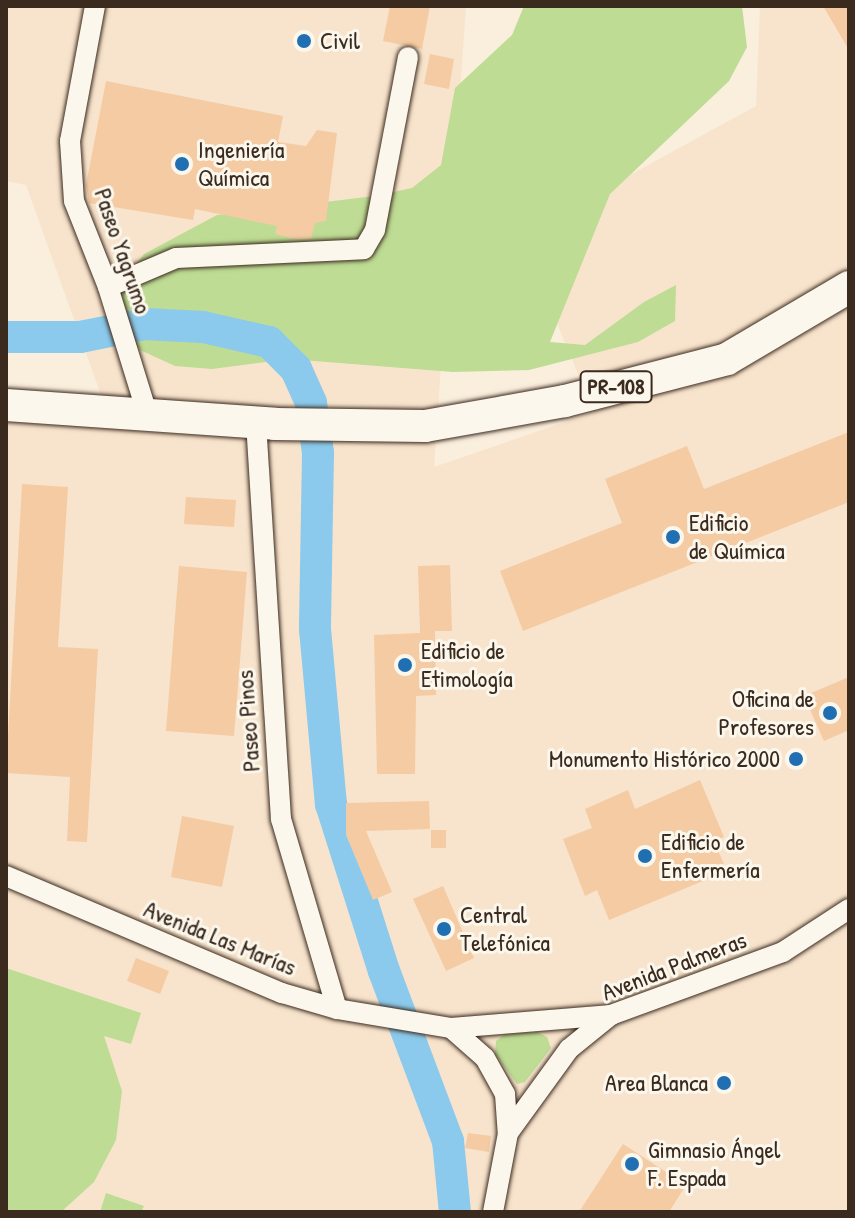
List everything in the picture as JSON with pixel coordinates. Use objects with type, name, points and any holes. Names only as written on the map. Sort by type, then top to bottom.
[{"type":"main road","name":"PR-108","points":[[6,405],[265,423],[425,426],[565,401],[727,359],[849,287]]},
{"type":"street","name":"Paseo Yagrumo","points":[[95,6],[70,141],[74,201],[108,287],[148,416]]},
{"type":"street","points":[[108,287],[176,258],[364,249],[375,230],[408,57]]},
{"type":"street","name":"Paseo Pinos","points":[[265,423],[281,819],[337,1009]]},
{"type":"street","name":"Avenida Las Marías","points":[[6,876],[282,993],[337,1009],[451,1028]]},
{"type":"street","name":"Avenida Palmeras","points":[[508,1133],[569,1049],[611,1015],[783,952],[849,909]]},
{"type":"street","points":[[451,1028],[611,1015]]},
{"type":"street","name":"Avenida Palmeras","points":[[451,1028],[485,1058],[505,1094],[508,1133],[493,1212]]},
{"type":"shaded area","points":[[6,6],[466,6],[434,467],[594,412],[520,235],[756,106],[760,6],[849,6],[849,1212],[6,1212],[6,417],[111,423],[26,185],[6,181]]},
{"type":"green space","points":[[524,6],[742,6],[747,47],[729,81],[610,194],[550,342],[585,345],[644,302],[676,285],[675,321],[638,342],[529,370],[453,372],[289,359],[212,369],[175,366],[140,350],[119,321],[120,285],[144,254],[217,215],[375,196],[412,188],[441,165],[455,88],[512,35]]},
{"type":"green space","points":[[6,968],[141,1013],[131,1044],[104,1036],[122,1091],[116,1140],[94,1182],[61,1212],[6,1212]]},
{"type":"green space","points":[[537,1032],[547,1037],[551,1048],[525,1082],[517,1084],[495,1054],[496,1041],[505,1034]]},
{"type":"green space","points":[[106,1193],[144,1206],[141,1212],[100,1212]]},
{"type":"building","points":[[390,6],[430,6],[422,49],[383,41]]},
{"type":"building","points":[[823,6],[849,6],[849,50]]},
{"type":"building","points":[[430,54],[454,59],[449,89],[424,84]]},
{"type":"building","name":"Ingeniería Química","points":[[106,81],[283,116],[278,142],[306,146],[317,130],[337,133],[326,221],[315,223],[311,239],[294,239],[275,234],[277,226],[195,209],[193,220],[89,203],[86,185]]},
{"type":"building","name":"Edificio de Química","points":[[849,432],[849,502],[523,631],[500,571],[622,523],[605,479],[687,446],[704,489]]},
{"type":"building","points":[[22,484],[68,487],[58,647],[98,649],[87,842],[67,841],[70,777],[6,773]]},
{"type":"building","points":[[186,497],[236,500],[234,527],[184,524]]},
{"type":"building","name":"Edificio de Etimología","points":[[450,565],[452,631],[435,631],[436,695],[416,696],[415,774],[377,774],[374,635],[420,633],[418,566]]},
{"type":"building","points":[[179,566],[247,572],[234,736],[166,731]]},
{"type":"building","name":"Oficina de Profesores","points":[[849,677],[849,730],[824,741],[804,696]]},
{"type":"building","name":"Edificio de Enfermería","points":[[700,780],[724,837],[714,841],[727,871],[609,920],[597,890],[585,896],[563,839],[592,828],[585,809],[628,790],[635,809]]},
{"type":"building","points":[[429,801],[430,829],[366,831],[392,892],[373,900],[346,835],[346,803]]},
{"type":"building","points":[[182,816],[234,826],[222,887],[171,877]]},
{"type":"building","points":[[431,830],[446,830],[446,848],[431,848]]},
{"type":"building","name":"Central Telefónica","points":[[443,886],[474,958],[446,971],[413,899]]},
{"type":"building","points":[[136,958],[169,971],[160,994],[127,981]]},
{"type":"building","points":[[468,1133],[491,1136],[489,1152],[465,1148]]},
{"type":"building","name":"Gimnasio Ángel F. Espada","points":[[623,1144],[686,1185],[669,1212],[579,1212]]},
{"type":"waterway","points":[[6,337],[80,337],[145,324],[203,327],[269,342],[296,369],[311,403],[318,453],[315,629],[331,804],[384,971],[448,1141],[455,1212]]},
{"type":"place","name":"Civil","points":[[304,41]]},
{"type":"place","name":"Ingeniería Química","points":[[182,164]]},
{"type":"place","name":"Edificio de Química","points":[[673,537]]},
{"type":"place","name":"Edificio de Etimología","points":[[405,665]]},
{"type":"place","name":"Oficina de Profesores","points":[[830,713]]},
{"type":"place","name":"Monumento Histórico 2000","points":[[796,759]]},
{"type":"place","name":"Edificio de Enfermería","points":[[645,856]]},
{"type":"place","name":"Central Telefónica","points":[[444,929]]},
{"type":"place","name":"Area Blanca","points":[[724,1083]]},
{"type":"place","name":"Gimnasio Ángel F. Espada","points":[[632,1164]]}]
